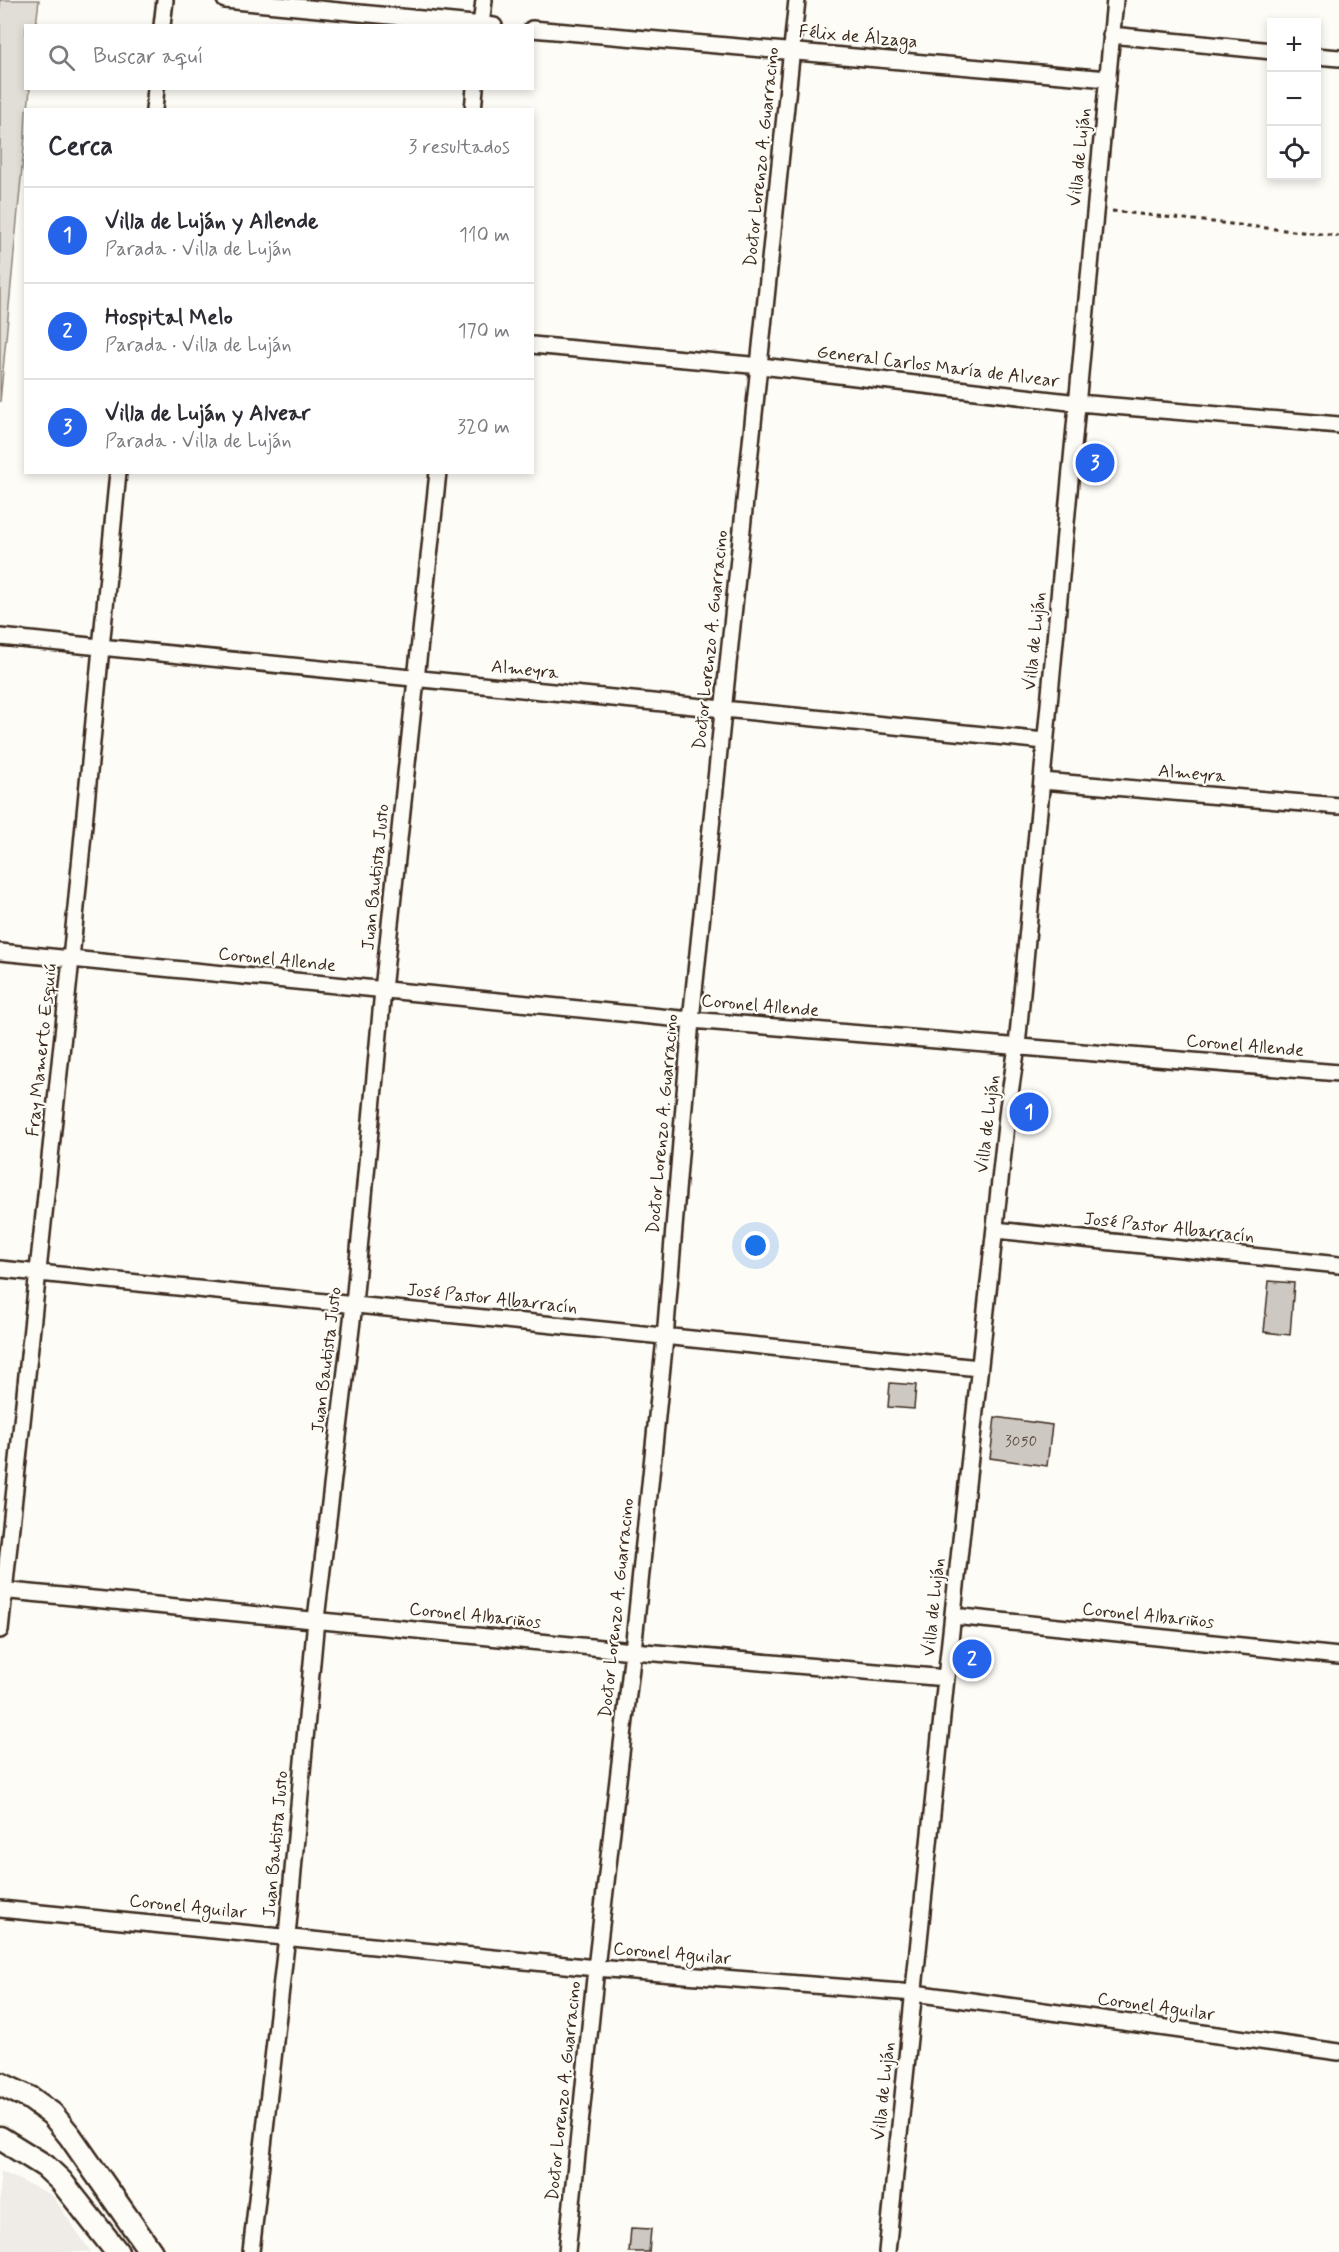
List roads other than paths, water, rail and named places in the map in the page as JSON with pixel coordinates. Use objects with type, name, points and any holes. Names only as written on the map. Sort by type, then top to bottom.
[{"type":"main road","points":[[0,2084],[30,2098],[52,2114],[70,2136],[151,2252]]},
{"type":"main road","points":[[0,2138],[45,2166],[61,2181],[117,2252]]},
{"type":"street","points":[[162,24],[165,0]]},
{"type":"street","points":[[225,0],[475,24]]},
{"type":"street","points":[[484,0],[485,24]]},
{"type":"street","name":"Doctor Lorenzo A. Guarracino","points":[[567,2252],[665,1338],[691,1020],[797,0]]},
{"type":"street","name":"Villa de Luján","points":[[887,2252],[952,1616],[1008,1107],[1017,1046],[1115,0]]},
{"type":"street","name":"Félix de Álzaga","points":[[534,29],[1108,79]]},
{"type":"street","points":[[1111,35],[1267,51]]},
{"type":"street","points":[[1321,56],[1339,58]]},
{"type":"street","points":[[154,108],[156,90]]},
{"type":"street","points":[[473,108],[475,90]]},
{"type":"street","name":"General Carlos María de Alvear","points":[[534,345],[760,366],[1077,403],[1339,425]]},
{"type":"street","name":"Fray Mamerto Esquiú","points":[[0,1630],[2,1590],[71,959],[118,474]]},
{"type":"street","name":"Juan Bautista Justo","points":[[251,2252],[287,1936],[316,1619],[354,1304],[383,990],[438,474]]},
{"type":"street","name":"Almeyra","points":[[0,637],[1045,741]]},
{"type":"street","name":"Almeyra","points":[[1042,781],[1339,806]]},
{"type":"street","name":"Coronel Allende","points":[[0,952],[691,1020],[1339,1073]]},
{"type":"street","name":"José Pastor Albarracín","points":[[995,1230],[1339,1264]]},
{"type":"street","name":"José Pastor Albarracín","points":[[0,1269],[979,1368]]},
{"type":"street","name":"Coronel Albariños","points":[[2,1590],[633,1651],[946,1678]]},
{"type":"street","name":"Coronel Albariños","points":[[952,1616],[1339,1656]]},
{"type":"street","name":"Coronel Aguilar","points":[[0,1909],[596,1968],[914,1993],[1339,2052]]},
{"type":"place","name":"Villa de Luján y Alvear","points":[[1095,463]]},
{"type":"place","name":"Villa de Luján y Allende","points":[[1029,1112]]},
{"type":"place","name":"Hospital Melo","points":[[972,1659]]}]
